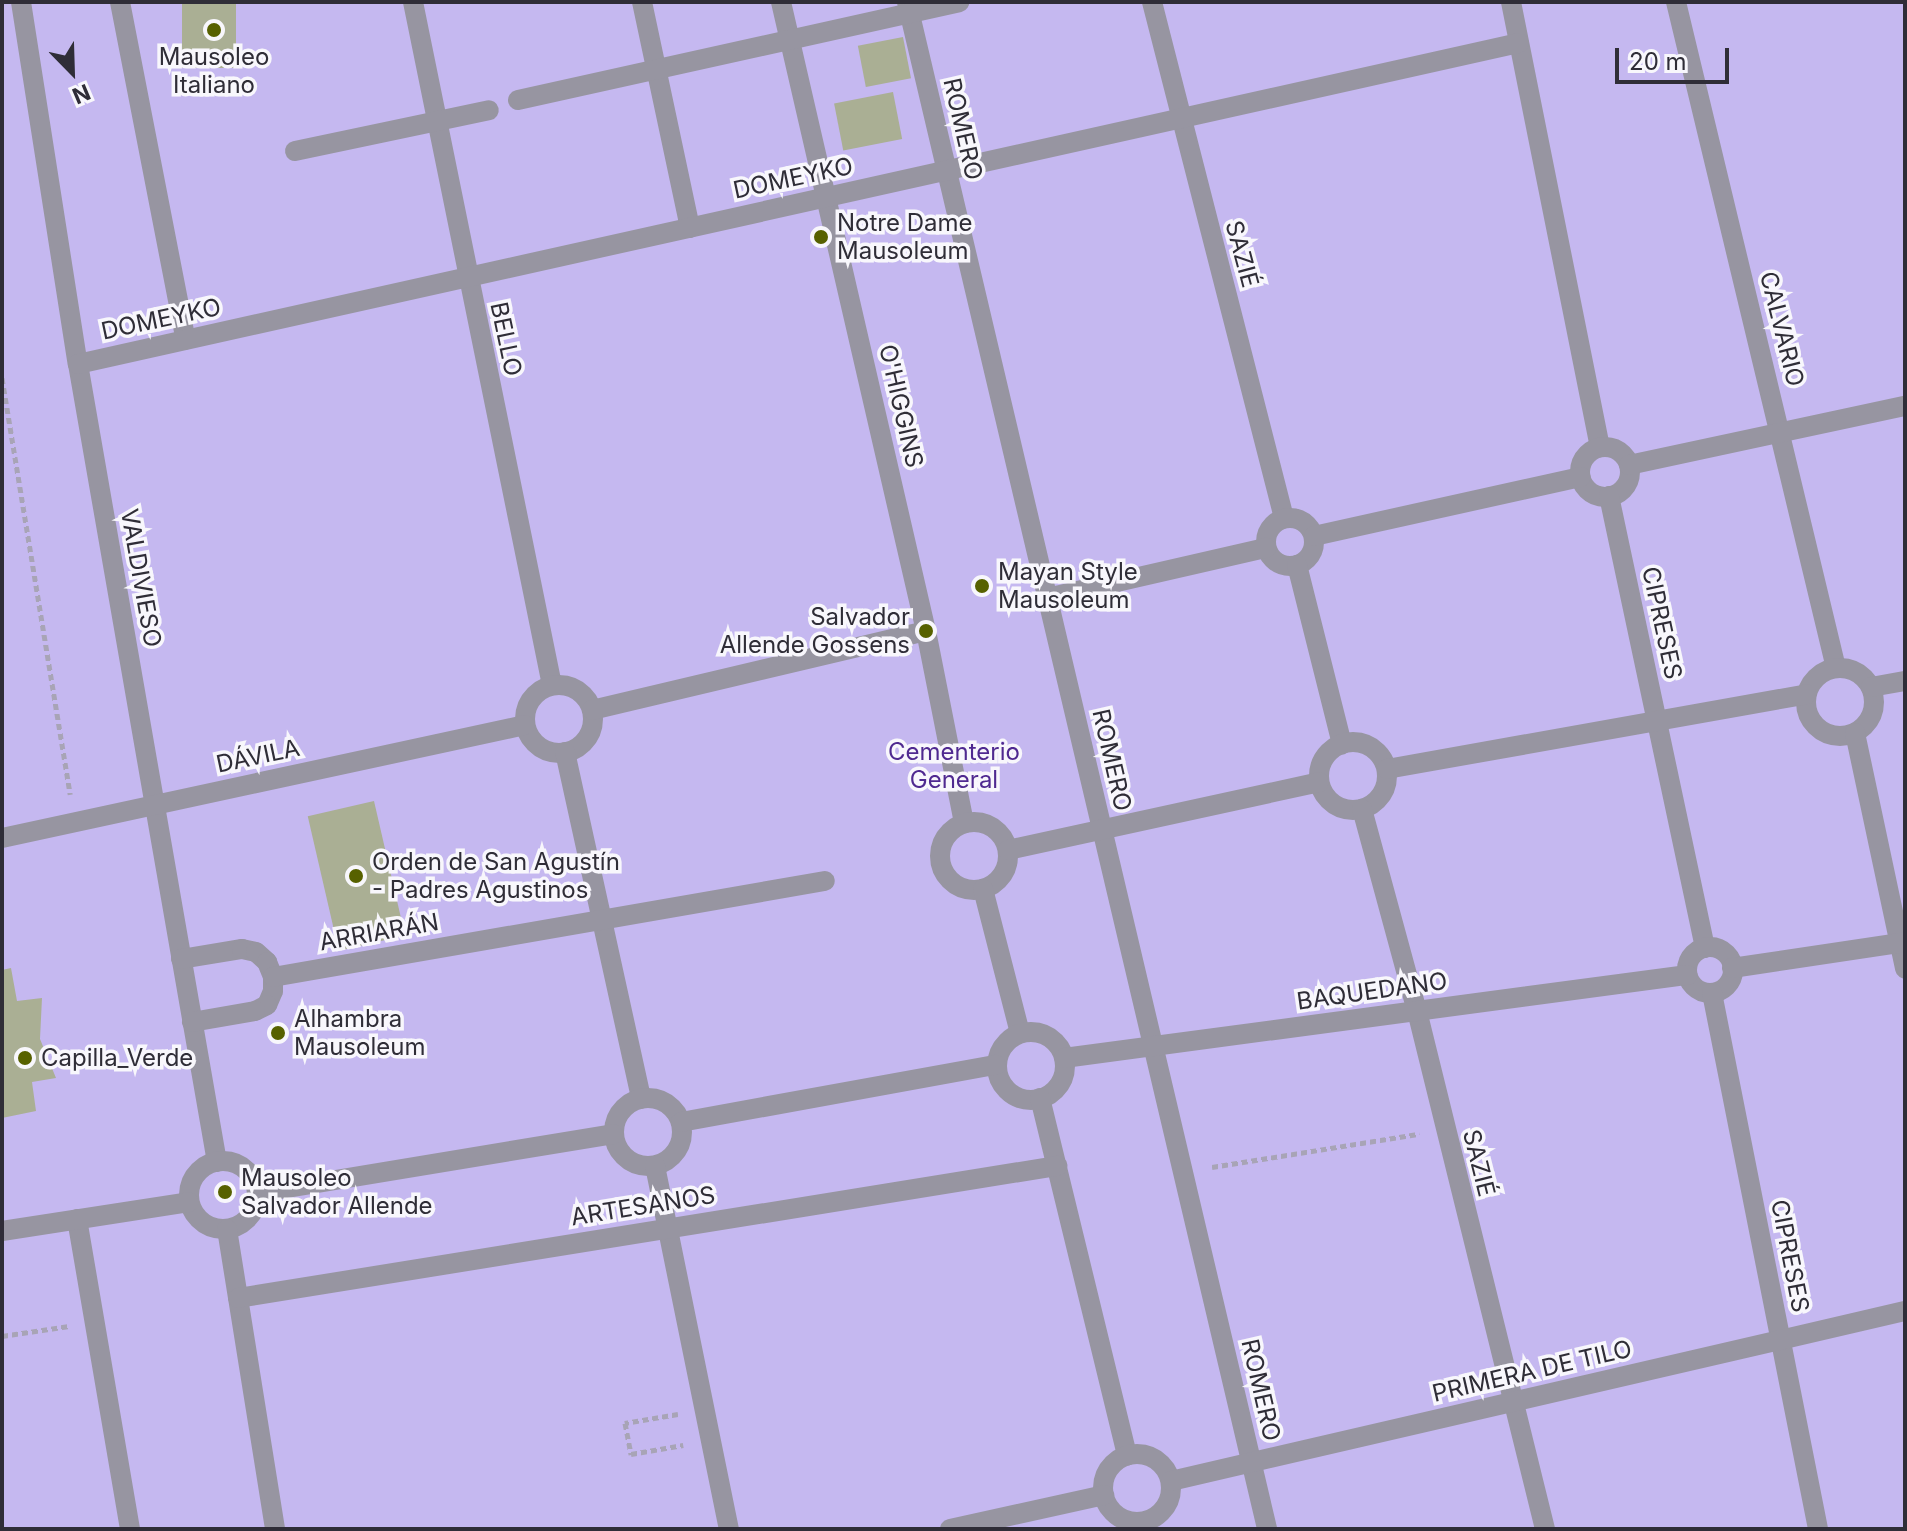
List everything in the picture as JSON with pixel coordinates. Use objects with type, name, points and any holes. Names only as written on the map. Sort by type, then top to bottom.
[{"type":"lane","name":"VALDIVIESO","points":[[21,2],[78,364],[217,1162]]},
{"type":"lane","points":[[120,2],[186,340]]},
{"type":"lane","name":"BELLO","points":[[413,2],[466,278],[552,685]]},
{"type":"lane","points":[[642,2],[690,228]]},
{"type":"lane","name":"O'HIGGINS","points":[[781,2],[926,631],[964,823]]},
{"type":"lane","points":[[518,100],[790,39],[908,8],[959,2]]},
{"type":"lane","name":"SAZIÉ","points":[[1152,2],[1284,518]]},
{"type":"lane","points":[[1511,2],[1600,447]]},
{"type":"lane","name":"CALVARIO","points":[[1676,2],[1836,668]]},
{"type":"lane","name":"ROMERO","points":[[908,8],[1267,1529]]},
{"type":"lane","name":"DOMEYKO","points":[[78,364],[1519,43]]},
{"type":"lane","points":[[295,151],[489,110]]},
{"type":"lane","points":[[1629,465],[1905,406]]},
{"type":"lane","points":[[1600,447],[1621,453],[1629,465],[1628,482],[1616,494],[1609,496],[1587,490],[1581,477],[1586,454],[1600,447]]},
{"type":"lane","points":[[1314,536],[1581,477]]},
{"type":"lane","name":"CIPRESES","points":[[1609,496],[1705,948]]},
{"type":"lane","points":[[1284,518],[1305,523],[1314,536],[1309,557],[1297,565],[1282,565],[1266,548],[1271,527],[1284,518]]},
{"type":"lane","points":[[1047,598],[1266,548]]},
{"type":"lane","points":[[1297,565],[1342,744]]},
{"type":"lane","points":[[592,710],[926,631]]},
{"type":"lane","points":[[1836,668],[1850,669],[1871,687],[1872,714],[1855,733],[1830,735],[1819,729],[1806,707],[1806,694],[1822,672],[1836,668]]},
{"type":"lane","points":[[1871,687],[1905,681]]},
{"type":"lane","points":[[552,685],[572,687],[581,692],[592,710],[590,732],[575,748],[565,752],[554,753],[535,743],[525,725],[528,704],[534,695],[552,685]]},
{"type":"lane","points":[[1387,769],[1806,694]]},
{"type":"lane","name":"DÁVILA","points":[[2,838],[525,725]]},
{"type":"lane","points":[[1855,733],[1902,942],[1905,969]]},
{"type":"lane","points":[[1342,744],[1365,744],[1382,758],[1387,769],[1385,789],[1380,798],[1362,809],[1339,808],[1323,792],[1319,782],[1324,758],[1342,744]]},
{"type":"lane","points":[[565,752],[641,1099]]},
{"type":"lane","points":[[1008,850],[1319,782]]},
{"type":"lane","name":"SAZIÉ","points":[[1362,809],[1417,1011],[1545,1529]]},
{"type":"lane","points":[[964,823],[993,827],[1008,850],[1003,874],[983,889],[958,886],[948,878],[941,866],[943,841],[952,830],[964,823]]},
{"type":"lane","name":"ARRIARÁN","points":[[273,977],[825,881]]},
{"type":"lane","points":[[983,889],[1020,1033]]},
{"type":"lane","points":[[1732,968],[1902,942]]},
{"type":"lane","points":[[1705,948],[1726,954],[1732,968],[1729,982],[1712,993],[1694,987],[1687,975],[1693,955],[1705,948]]},
{"type":"lane","points":[[181,959],[242,949],[256,952],[267,962],[273,977],[273,991],[267,1005],[255,1011],[192,1022]]},
{"type":"lane","name":"BAQUEDANO","points":[[1064,1058],[1687,975]]},
{"type":"lane","name":"CIPRESES","points":[[1712,993],[1818,1529]]},
{"type":"lane","points":[[1020,1033],[1048,1035],[1064,1058],[1060,1083],[1040,1098],[1016,1097],[998,1078],[996,1065],[999,1052],[1008,1040],[1020,1033]]},
{"type":"lane","points":[[681,1122],[996,1065]]},
{"type":"lane","points":[[1040,1098],[1127,1456]]},
{"type":"lane","points":[[641,1099],[661,1101],[681,1122],[680,1145],[674,1155],[655,1166],[631,1162],[622,1155],[613,1134],[624,1108],[641,1099]]},
{"type":"lane","points":[[257,1193],[613,1134]]},
{"type":"lane","points":[[217,1162],[228,1162],[248,1172],[257,1193],[252,1213],[237,1227],[227,1229],[207,1226],[192,1212],[189,1202],[189,1191],[198,1172],[217,1162]]},
{"type":"lane","points":[[655,1166],[729,1529]]},
{"type":"lane","name":"ARTESANOS","points":[[238,1298],[1057,1166]]},
{"type":"lane","points":[[2,1231],[189,1202]]},
{"type":"lane","points":[[77,1219],[130,1529]]},
{"type":"lane","points":[[227,1229],[275,1529]]},
{"type":"lane","name":"PRIMERA DE TILO","points":[[1171,1481],[1905,1311]]},
{"type":"lane","points":[[1127,1456],[1149,1456],[1167,1471],[1171,1481],[1165,1510],[1148,1525],[1125,1520],[1108,1506],[1104,1495],[1111,1467],[1127,1456]]},
{"type":"lane","points":[[950,1529],[1104,1495]]},
{"type":"path","points":[[2,378],[74,822]]},
{"type":"path","points":[[1182,1172],[1444,1130]]},
{"type":"path","points":[[2,1336],[94,1322]]},
{"type":"path","points":[[705,1409],[625,1423],[631,1454],[711,1440]]},
{"type":"green space","name":"Cementerio General","points":[[2,2],[1905,2],[1905,1529],[2,1529]]},
{"type":"building","name":"Mausoleo Italiano","points":[[182,2],[236,2],[236,68],[182,68]]},
{"type":"building","points":[[903,37],[911,78],[866,87],[858,46]]},
{"type":"building","points":[[893,92],[902,139],[843,151],[834,103]]},
{"type":"building","name":"Orden de San Agustín - Padres Agustinos","points":[[374,801],[405,935],[339,951],[308,816]]},
{"type":"building","name":"Capilla_Verde","points":[[11,968],[17,1001],[42,998],[40,1039],[56,1078],[32,1082],[36,1111],[2,1118],[2,970]]},
{"type":"place","name":"Mausoleo Italiano","points":[[214,30]]},
{"type":"place","name":"Notre Dame Mausoleum","points":[[821,237]]},
{"type":"place","name":"Mayan Style Mausoleum","points":[[982,586]]},
{"type":"place","name":"Salvador Allende Gossens","points":[[926,631]]},
{"type":"place","name":"Orden de San Agustín - Padres Agustinos","points":[[356,876]]},
{"type":"place","name":"Alhambra Mausoleum","points":[[278,1033]]},
{"type":"place","name":"Capilla_Verde","points":[[25,1058]]},
{"type":"place","name":"Mausoleo Salvador Allende","points":[[225,1192]]}]
